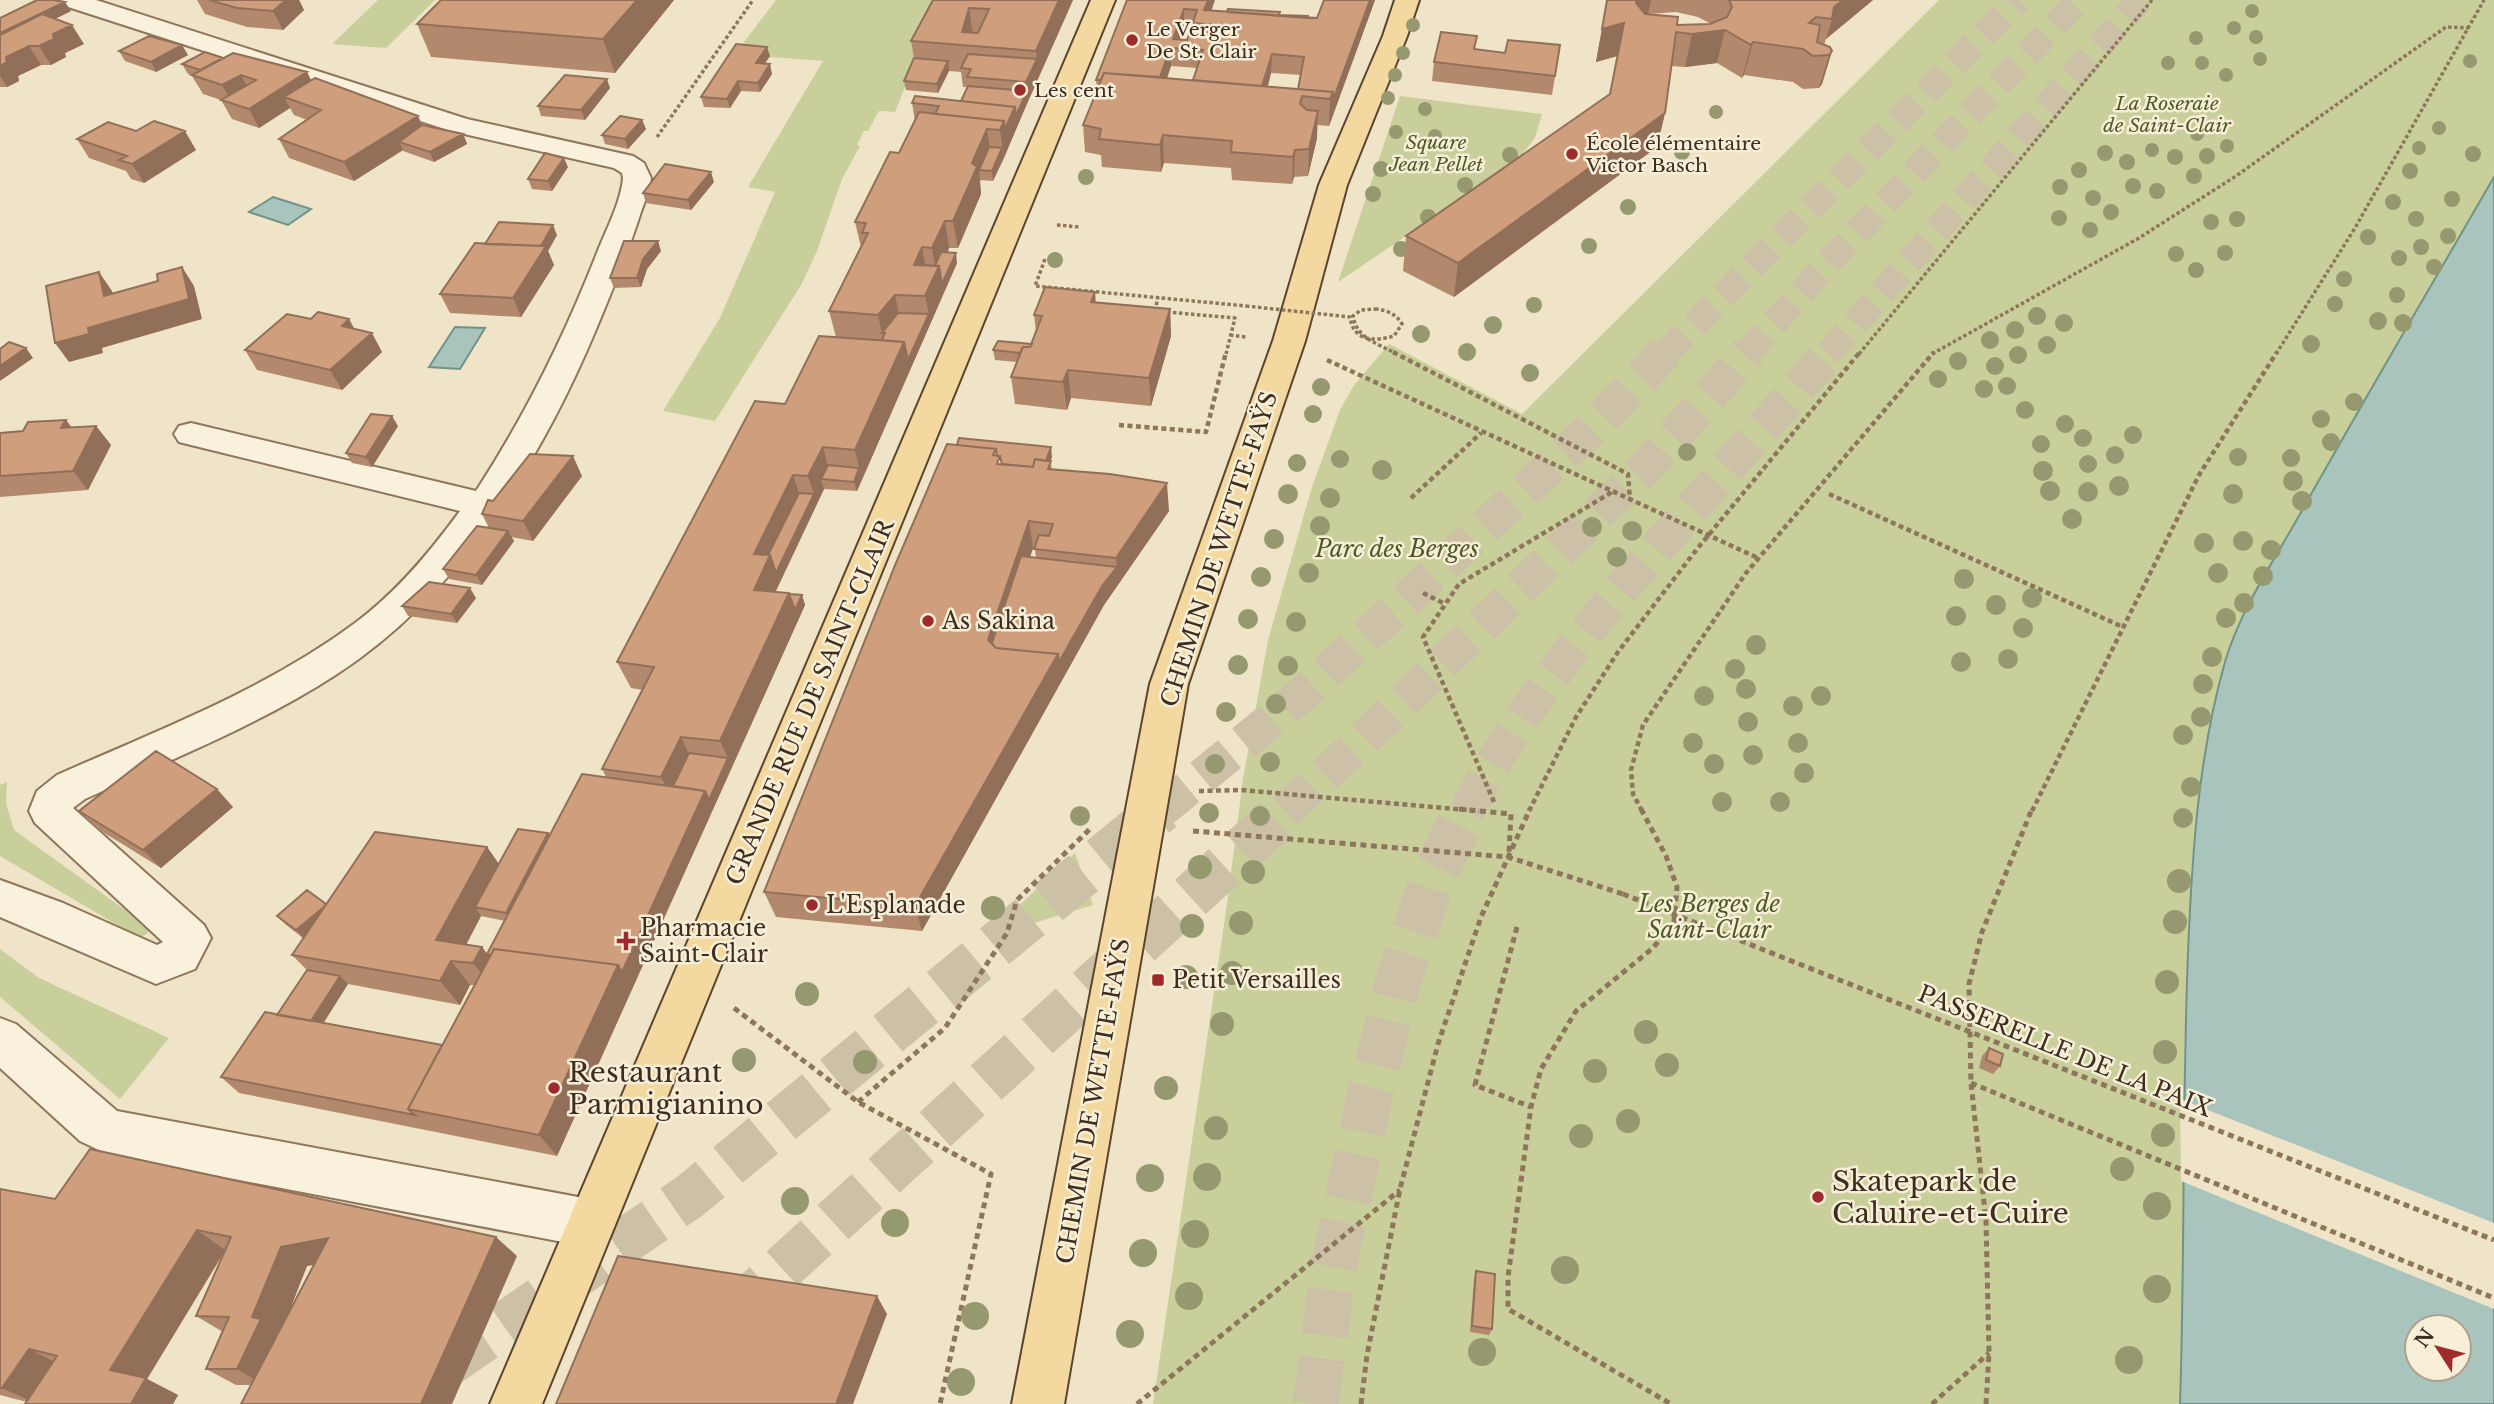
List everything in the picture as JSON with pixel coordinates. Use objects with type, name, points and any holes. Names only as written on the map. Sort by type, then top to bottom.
[{"type":"main road","name":"GRANDE RUE DE SAINT-CLAIR","points":[[516,1404],[589,1223],[692,986],[1103,0]]},
{"type":"main road","name":"CHEMIN DE WETTE-FAŸS","points":[[1038,1404],[1150,827],[1169,684],[1289,341],[1334,185],[1407,0]]},
{"type":"street","points":[[0,898],[48,916],[156,965],[180,956],[189,938],[49,811],[51,803],[71,787],[267,696],[326,663],[366,633],[410,594],[447,553],[483,505],[536,422],[575,347],[622,228],[637,179],[634,169],[609,158],[460,125],[71,0]]},
{"type":"street","points":[[191,435],[483,505]]},
{"type":"street","points":[[0,1039],[97,1125],[109,1132],[589,1223]]},
{"type":"path","points":[[634,169],[754,0]]},
{"type":"path","points":[[1361,1404],[1367,1355],[1400,1189],[1438,1044],[1481,917],[1576,717],[1618,652],[1707,537],[2152,0]]},
{"type":"path","points":[[1986,1404],[1989,1353],[1986,1221],[1970,1083],[1969,984],[1982,932],[2035,803],[2199,475],[2355,228],[2484,0]]},
{"type":"path","points":[[1671,1404],[1508,1309],[1508,1277],[1531,1107],[1541,1069],[1576,1011],[1653,948],[1674,922],[1677,887],[1666,856],[1633,794],[1631,770],[1634,749],[1643,724],[1759,558],[1929,356],[1940,347],[2150,231],[2236,176],[2446,27],[2469,28]]},
{"type":"path","points":[[1011,221],[1079,228]]},
{"type":"path","points":[[1053,237],[1057,225]]},
{"type":"path","points":[[1048,249],[1035,286],[1350,317],[1352,330],[1358,336],[1376,340],[1394,336],[1402,324],[1395,314],[1377,309],[1361,310],[1353,316],[1354,329],[1361,335],[1628,474],[1630,500]]},
{"type":"path","points":[[1119,425],[1206,432],[1235,318],[1153,311],[1158,297]]},
{"type":"path","points":[[1230,335],[1289,341],[1481,433],[1707,537],[1759,558]]},
{"type":"path","points":[[1411,498],[1481,433]]},
{"type":"path","points":[[1494,802],[1423,637],[1460,584],[1612,492]]},
{"type":"path","points":[[1829,494],[2123,627]]},
{"type":"path","points":[[1423,593],[1444,604]]},
{"type":"path","points":[[1150,827],[1199,791],[1242,790],[1511,814],[1508,858]]},
{"type":"path","name":"PASSERELLE DE LA PAIX","points":[[858,1102],[945,1028],[1007,933],[1017,900],[1097,822],[1508,858],[1623,894],[2494,1240]]},
{"type":"path","points":[[1517,927],[1475,1085],[1531,1107]]},
{"type":"path","points":[[692,986],[708,989],[729,1003],[858,1102],[990,1174],[940,1404]]},
{"type":"path","points":[[1970,1083],[2494,1298]]},
{"type":"path","points":[[1137,1404],[1400,1189]]},
{"type":"path","points":[[1932,1404],[1989,1353]]},
{"type":"green space","points":[[378,0],[435,0],[386,48],[332,44]]},
{"type":"green space","points":[[776,0],[940,0],[895,112],[879,111],[868,131],[864,131],[857,145],[860,146],[842,179],[817,251],[801,285],[715,421],[663,411],[720,318],[775,192],[748,187],[823,61],[735,54]]},
{"type":"green space","name":"Les Berges de Saint-Clair","points":[[1939,0],[2494,0],[2494,177],[2250,605],[2226,659],[2206,744],[2192,861],[2184,1056],[2184,1273],[2180,1404],[1153,1404],[1243,779],[1268,640],[1312,487],[1340,410],[1354,385],[1389,344],[1522,414]]},
{"type":"green space","name":"Square Jean Pellet","points":[[1400,96],[1542,114],[1535,138],[1516,162],[1338,282]]},
{"type":"green space","points":[[7,782],[6,803],[14,830],[150,928],[148,933],[141,937],[136,936],[0,856],[0,785]]},
{"type":"green space","points":[[1075,853],[1093,905],[1034,923],[1011,913]]},
{"type":"green space","points":[[0,949],[39,978],[169,1038],[120,1099],[0,997]]},
{"type":"water","points":[[2494,177],[2494,1404],[2180,1404],[2186,1009],[2194,843],[2208,734],[2225,662],[2240,621]]},
{"type":"water","points":[[273,197],[311,209],[288,225],[249,212]]},
{"type":"water","points":[[455,327],[485,328],[460,369],[429,367]]},
{"type":"pier","points":[[2180,1099],[2494,1223],[2494,1309],[2181,1181]]},
{"type":"building","points":[[37,0],[65,2],[0,33],[0,18]]},
{"type":"building","points":[[209,0],[286,0],[273,11],[237,8]]},
{"type":"building","points":[[441,0],[637,0],[603,39],[417,24]]},
{"type":"building","points":[[933,0],[1059,0],[1036,51],[911,41]],"holes":[[[969,8],[989,9],[978,33],[962,32]]]},
{"type":"building","points":[[1127,0],[1208,0],[1204,10],[1317,18],[1324,0],[1370,0],[1333,100],[1333,92],[1298,89],[1304,57],[1272,54],[1262,86],[1193,80],[1203,50],[1170,48],[1160,77],[1104,73],[1101,80],[1096,80]],"holes":[[[1184,9],[1197,10],[1193,23],[1215,25],[1211,36],[1189,35],[1187,40],[1173,39]]]},
{"type":"building","points":[[1607,0],[1636,0],[1645,14],[1678,17],[1677,25],[1710,24],[1727,17],[1732,7],[1729,0],[1843,0],[1834,7],[1832,19],[1816,17],[1809,23],[1820,25],[1817,42],[1830,47],[1832,51],[1829,55],[1813,56],[1803,49],[1753,42],[1751,45],[1725,30],[1692,34],[1676,32],[1665,113],[1458,263],[1406,236],[1610,94],[1624,23],[1602,29]]},
{"type":"building","points":[[1228,9],[1280,12],[1279,15],[1308,18],[1227,12]]},
{"type":"building","points":[[42,14],[72,25],[53,34],[54,39],[39,46],[29,46],[6,57],[7,62],[0,66],[0,35]]},
{"type":"building","points":[[1441,32],[1477,36],[1474,49],[1505,53],[1508,40],[1560,45],[1555,76],[1434,62]]},
{"type":"building","points":[[149,36],[182,45],[151,62],[119,51]]},
{"type":"building","points":[[736,44],[767,47],[756,63],[770,64],[758,83],[738,81],[727,99],[701,97]]},
{"type":"building","points":[[205,52],[223,58],[200,70],[182,64]]},
{"type":"building","points":[[233,53],[307,72],[249,109],[221,100],[256,80],[241,75],[222,85],[192,75]]},
{"type":"building","points":[[968,54],[1037,59],[1026,82],[967,77],[971,69],[961,68]]},
{"type":"building","points":[[914,58],[948,61],[937,84],[904,81]]},
{"type":"building","points":[[1104,73],[1333,92],[1330,99],[1302,96],[1300,104],[1307,110],[1318,111],[1309,149],[1295,150],[1293,157],[1231,152],[1232,141],[1163,135],[1160,145],[1099,139],[1101,129],[1083,125]]},
{"type":"building","points":[[565,75],[607,79],[581,110],[538,106]]},
{"type":"building","points":[[315,78],[418,116],[344,162],[279,139],[321,110],[284,97]]},
{"type":"building","points":[[968,86],[1027,91],[1016,116],[1015,107],[961,101]]},
{"type":"building","points":[[915,96],[1015,107],[1005,129],[1004,121],[935,114],[939,106],[912,103]]},
{"type":"building","points":[[919,112],[1004,121],[1000,130],[987,129],[972,163],[977,167],[953,221],[945,221],[932,248],[922,247],[914,265],[939,266],[925,296],[895,295],[878,315],[829,311],[868,233],[862,233],[866,223],[855,222],[890,152],[899,153]]},
{"type":"building","points":[[620,116],[642,120],[625,139],[602,135]]},
{"type":"building","points":[[154,121],[185,131],[132,164],[119,160],[127,156],[77,139],[108,122],[136,131]]},
{"type":"building","points":[[422,125],[463,134],[430,152],[399,142]]},
{"type":"building","points":[[989,147],[1002,148],[992,171],[979,170]]},
{"type":"building","points":[[545,153],[564,158],[548,181],[528,179]]},
{"type":"building","points":[[665,164],[711,172],[688,200],[643,193]]},
{"type":"building","points":[[499,222],[553,225],[541,246],[485,244]]},
{"type":"building","points":[[624,241],[658,241],[643,259],[637,278],[610,278]]},
{"type":"building","points":[[475,243],[546,246],[513,298],[440,294]]},
{"type":"building","points":[[941,252],[956,253],[942,284],[939,266],[935,266]]},
{"type":"building","points":[[182,267],[189,299],[88,328],[89,334],[55,343],[46,286],[99,272],[104,296],[158,281],[157,274]]},
{"type":"building","points":[[1045,287],[1095,292],[1091,302],[1170,309],[1149,378],[1068,370],[1063,382],[1011,377],[1023,347],[1030,347],[1042,316],[1034,315]]},
{"type":"building","points":[[318,312],[349,319],[342,326],[372,333],[330,370],[245,350],[287,314],[311,319]]},
{"type":"building","points":[[898,313],[929,314],[908,360],[904,342],[882,340],[885,333],[882,333]]},
{"type":"building","points":[[819,336],[904,342],[855,450],[823,447],[808,476],[793,475],[754,554],[770,555],[754,590],[789,593],[720,741],[681,737],[661,777],[602,769],[654,667],[617,662],[755,401],[785,404]]},
{"type":"building","points":[[998,341],[1032,344],[1030,347],[1023,347],[1020,353],[993,350]]},
{"type":"building","points":[[9,342],[26,348],[0,366],[0,349]]},
{"type":"building","points":[[371,414],[392,416],[366,457],[346,453]]},
{"type":"building","points":[[66,420],[61,428],[96,426],[73,471],[0,476],[0,433],[23,431],[28,422]]},
{"type":"building","points":[[959,438],[1051,447],[1046,461],[1035,459],[1033,467],[1002,464],[996,449],[957,445]]},
{"type":"building","points":[[947,444],[996,449],[993,455],[1000,456],[997,464],[1033,467],[1035,459],[1051,461],[1048,469],[1110,474],[1167,483],[1116,558],[1034,549],[1039,535],[1049,536],[1053,524],[1029,521],[988,640],[996,648],[1058,654],[915,906],[764,892],[896,563]]},
{"type":"building","points":[[530,454],[573,456],[523,521],[482,514],[488,500],[493,501]]},
{"type":"building","points":[[828,465],[859,468],[854,482],[821,479]]},
{"type":"building","points":[[799,493],[814,494],[776,573],[768,555]]},
{"type":"building","points":[[477,526],[508,531],[476,575],[443,569]]},
{"type":"building","points":[[1021,556],[1117,567],[1102,586],[1059,662],[1058,654],[996,648],[992,643]]},
{"type":"building","points":[[429,582],[470,588],[451,614],[402,606]]},
{"type":"building","points":[[789,594],[802,595],[795,610]]},
{"type":"building","points":[[156,751],[217,789],[143,850],[79,811]]},
{"type":"building","points":[[689,753],[728,758],[709,800],[705,791],[673,786]]},
{"type":"building","points":[[582,774],[705,791],[622,972],[618,965],[494,949],[491,955],[487,954]]},
{"type":"building","points":[[518,829],[548,833],[506,913],[475,907]]},
{"type":"building","points":[[375,832],[487,847],[436,940],[482,947],[473,963],[451,961],[440,981],[292,955]]},
{"type":"building","points":[[307,890],[326,904],[296,930],[277,916]]},
{"type":"building","points":[[494,949],[618,965],[539,1135],[408,1109]]},
{"type":"building","points":[[307,970],[340,976],[311,1021],[277,1015]]},
{"type":"building","points":[[265,1012],[442,1045],[408,1109],[415,1115],[221,1077]]},
{"type":"building","points":[[1989,1048],[2003,1054],[2000,1066],[1986,1060]]},
{"type":"building","points":[[90,1149],[496,1237],[421,1404],[241,1404],[328,1238],[281,1247],[252,1317],[261,1319],[237,1369],[206,1369],[229,1317],[196,1316],[231,1237],[197,1230],[110,1370],[146,1378],[131,1404],[25,1404],[57,1356],[29,1349],[0,1388],[0,1189],[55,1199]]},
{"type":"building","points":[[618,1256],[877,1296],[836,1404],[556,1404]]},
{"type":"building","points":[[1476,1271],[1495,1274],[1492,1329],[1472,1326]]},
{"type":"tunnel","points":[[1665,354],[2018,0]]},
{"type":"tunnel","points":[[1747,354],[1824,267],[2079,0]]},
{"type":"tunnel","points":[[1828,354],[2140,0]]},
{"type":"tunnel","points":[[1160,811],[1305,692],[1585,435],[1666,352]]},
{"type":"tunnel","points":[[1285,811],[1363,740],[1648,465],[1749,352]]},
{"type":"tunnel","points":[[1467,811],[1511,735],[1562,663],[1646,561],[1830,352]]},
{"type":"tunnel","points":[[390,1404],[690,1196],[1162,809]]},
{"type":"tunnel","points":[[731,1315],[1287,809]]},
{"type":"tunnel","points":[[1316,1404],[1333,1270],[1369,1099],[1399,979],[1434,875],[1467,809]]},
{"type":"place","name":"Le Verger De St. Clair","points":[[1132,40]]},
{"type":"place","name":"Les cent","points":[[1020,90]]},
{"type":"place","name":"École élémentaire Victor Basch","points":[[1572,154]]},
{"type":"place","name":"As Sakina","points":[[928,621]]},
{"type":"place","name":"L'Esplanade","points":[[812,905]]},
{"type":"place","name":"Pharmacie Saint-Clair","points":[[626,941]]},
{"type":"place","name":"Petit Versailles","points":[[1158,980]]},
{"type":"place","name":"Restaurant Parmigianino","points":[[554,1088]]},
{"type":"place","name":"Skatepark de Caluire-et-Cuire","points":[[1818,1197]]},
{"type":"park label","name":"La Roseraie de Saint-Clair","points":[[2167,114]]},
{"type":"park label","name":"Parc des Berges","points":[[1397,549]]}]
